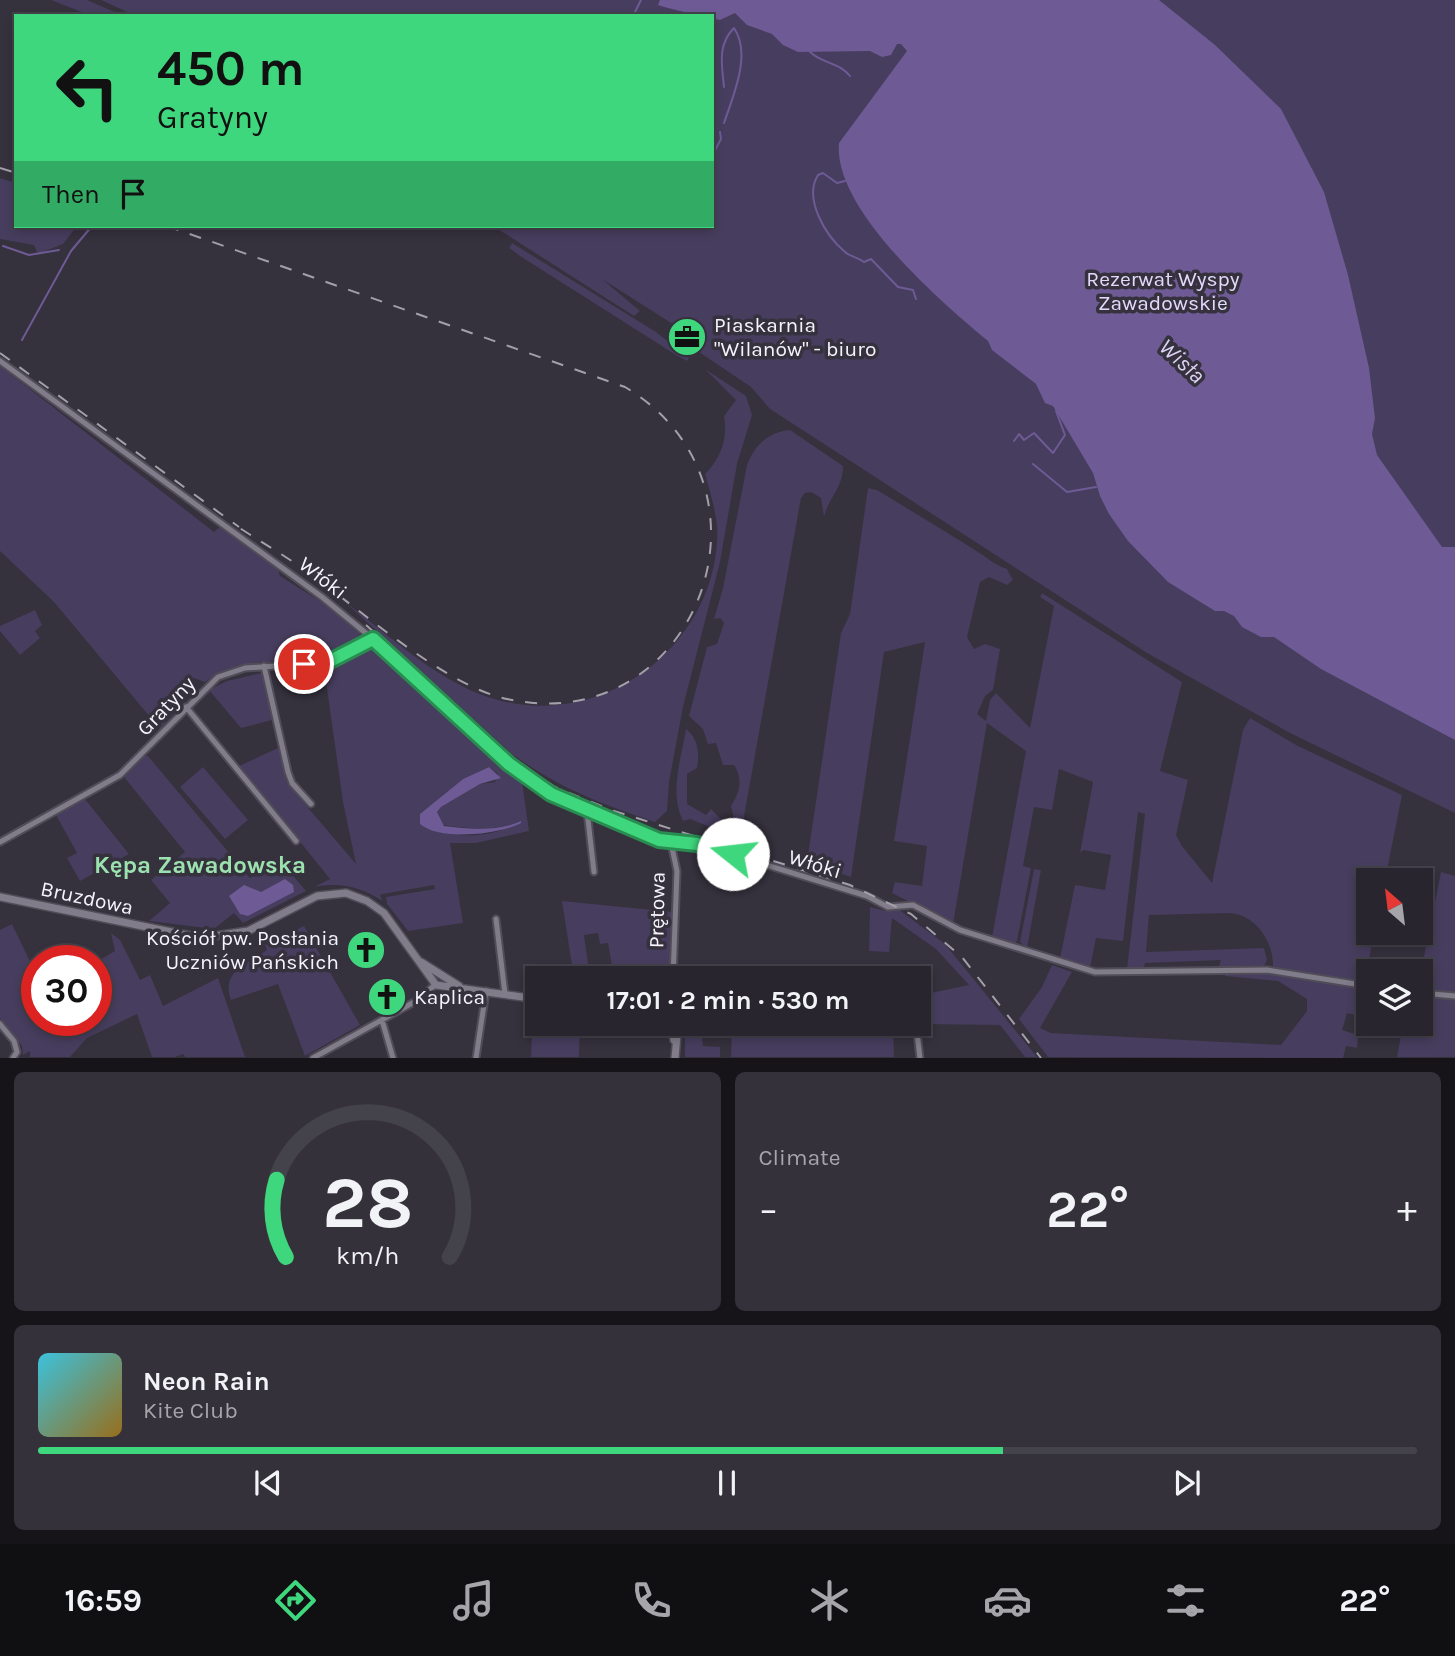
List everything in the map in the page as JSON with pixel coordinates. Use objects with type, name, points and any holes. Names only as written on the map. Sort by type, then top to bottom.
[{"type":"street","name":"Włóki","points":[[0,361],[292,573],[373,639],[509,764],[551,794],[587,811],[671,843],[712,848],[867,896],[888,907],[912,905],[960,930],[1095,972],[1202,968],[1306,974],[1356,984]]},
{"type":"street","name":"Gratyny","points":[[0,842],[120,775],[218,677],[264,666],[323,663],[373,639]]},
{"type":"street","points":[[264,666],[288,772],[292,783],[310,804]]},
{"type":"street","points":[[186,707],[296,841]]},
{"type":"street","points":[[587,811],[594,872]]},
{"type":"street","name":"Prętowa","points":[[671,843],[677,871],[673,966]]},
{"type":"street","name":"Bruzdowa","points":[[0,897],[201,938],[248,931],[317,896],[346,893],[362,898],[380,909],[438,981],[462,988],[525,997]]},
{"type":"street","points":[[496,919],[505,994]]},
{"type":"street","points":[[313,1058],[416,1002],[438,981]]},
{"type":"street","points":[[476,1058],[486,991]]},
{"type":"street","points":[[1433,994],[1455,996]]},
{"type":"street","points":[[382,1020],[393,1058]]},
{"type":"street","points":[[0,1024],[17,1049],[13,1058]]},
{"type":"street","points":[[674,1036],[675,1042]]},
{"type":"street","points":[[675,1058],[676,1036]]},
{"type":"street","points":[[917,1036],[920,1058]]},
{"type":"green space","points":[[51,0],[87,0],[119,14],[87,14]]},
{"type":"green space","name":"Rezerwat Wyspy Zawadowskie","points":[[101,0],[1455,0],[1455,813],[1290,733],[1147,653],[770,409],[751,387],[696,350],[701,342],[602,279],[640,311],[634,316],[496,228],[714,228],[714,14],[132,14]]},
{"type":"green space","points":[[0,178],[14,182],[14,228],[75,228],[63,244],[38,254],[34,245],[0,239]]},
{"type":"green space","points":[[512,243],[656,332],[689,358],[687,361],[676,355],[520,256],[509,248]]},
{"type":"green space","points":[[0,366],[214,532],[221,526],[277,566],[280,576],[331,608],[522,782],[529,831],[476,843],[450,843],[463,923],[408,931],[387,904],[386,897],[435,889],[434,885],[380,895],[383,901],[350,887],[314,887],[330,879],[239,766],[278,748],[287,783],[356,864],[343,802],[323,660],[246,664],[205,682],[194,678],[176,697],[176,710],[160,729],[54,602],[0,551]],"holes":[[[489,767],[498,774],[495,782],[480,784],[441,807],[437,812],[443,825],[492,828],[520,821],[498,831],[473,835],[447,834],[424,827],[420,814],[463,779]]]},
{"type":"green space","points":[[705,369],[746,396],[752,415],[737,464],[720,562],[683,707],[669,782],[667,811],[655,822],[581,794],[512,754],[345,602],[439,673],[459,685],[502,701],[541,706],[578,702],[613,690],[646,671],[673,645],[695,615],[710,580],[717,542],[717,525],[705,474],[719,455],[725,433],[724,416],[736,400]]},
{"type":"green space","points":[[790,430],[843,466],[838,487],[824,517],[821,498],[811,492],[805,493],[801,498],[740,839],[690,819],[683,821],[677,799],[677,776],[686,729],[696,742],[698,757],[697,768],[687,774],[687,804],[706,815],[711,809],[725,823],[734,819],[731,806],[739,786],[737,770],[734,765],[723,765],[716,743],[708,744],[703,729],[689,716],[707,647],[717,644],[724,623],[720,618],[714,619],[723,588],[747,465],[763,441]]},
{"type":"green space","points":[[868,488],[877,490],[1007,569],[1013,580],[1007,585],[989,577],[980,582],[967,637],[974,649],[985,644],[1000,649],[993,690],[985,696],[977,714],[986,721],[990,700],[996,693],[1030,728],[1054,606],[1040,597],[1042,593],[1182,682],[1160,771],[1188,780],[1176,835],[1212,883],[1243,730],[1250,718],[1298,746],[1402,795],[1387,868],[1356,868],[1356,945],[1372,945],[1369,959],[1356,959],[1356,980],[1273,968],[1271,949],[1262,932],[1249,919],[1231,913],[1149,915],[1146,952],[1264,948],[1267,960],[1264,966],[1219,966],[1221,960],[1145,963],[1144,967],[1127,969],[1145,814],[1138,812],[1123,941],[1096,938],[1090,968],[1060,958],[1075,885],[1105,890],[1111,855],[1083,850],[1080,853],[1093,782],[1059,769],[1052,810],[1034,807],[1023,866],[1031,868],[1017,941],[1015,943],[992,937],[1026,751],[987,723],[953,924],[892,893],[895,882],[922,886],[927,846],[894,841],[925,642],[884,652],[851,877],[807,862],[841,633],[850,614]]},
{"type":"green space","points":[[35,610],[42,625],[35,631],[40,638],[20,655],[0,631],[0,626]]},
{"type":"green space","points":[[262,673],[272,720],[241,728],[209,690],[227,681]]},
{"type":"green space","points":[[144,756],[148,756],[250,878],[277,857],[306,891],[243,923],[234,913],[214,929],[149,921],[170,903],[151,880],[185,852],[124,777]]},
{"type":"green space","points":[[203,767],[248,820],[225,839],[180,787]]},
{"type":"green space","points":[[85,799],[129,854],[80,881],[67,858],[77,853],[56,815]]},
{"type":"green space","points":[[1034,869],[1041,870],[1027,948],[1020,942]]},
{"type":"green space","points":[[1441,872],[1455,876],[1455,992],[1433,990],[1433,959],[1423,959],[1426,945],[1433,945],[1433,912]]},
{"type":"green space","points":[[562,901],[673,912],[670,966],[612,966],[608,943],[600,944],[598,933],[584,935],[588,966],[572,966]]},
{"type":"green space","points":[[870,907],[886,911],[898,909],[945,944],[1037,1057],[1025,1057],[1000,1025],[931,1024],[931,993],[969,985],[936,949],[892,918],[889,952],[869,951]]},
{"type":"green space","points":[[12,924],[22,945],[21,1036],[91,1036],[70,1057],[30,1057],[30,1051],[23,1055],[22,1046],[0,1018],[0,930]]},
{"type":"green space","points":[[304,926],[360,1025],[305,1056],[278,984],[231,1000],[229,990],[232,975],[267,950],[265,945]]},
{"type":"green space","points":[[111,933],[120,940],[140,980],[150,975],[163,1006],[218,978],[245,1057],[185,1057],[183,1054],[175,1057],[152,1057],[137,1014],[112,1026],[112,953],[115,951]]},
{"type":"green space","points":[[1052,965],[1072,972],[1040,1028],[1051,1033],[1281,1045],[1307,1011],[1307,999],[1278,981],[1225,976],[1224,971],[1290,976],[1356,986],[1356,1015],[1347,1013],[1342,1030],[1358,1036],[1357,1048],[1346,1046],[1343,1058],[1048,1057],[1019,1019],[1042,987]]},
{"type":"green space","points":[[1433,997],[1455,999],[1455,1057],[1397,1057],[1401,1036],[1433,1036]]},
{"type":"green space","points":[[532,1036],[580,1036],[579,1057],[531,1057]]},
{"type":"green space","points":[[685,1036],[702,1036],[703,1046],[720,1047],[720,1057],[685,1057]]},
{"type":"green space","points":[[732,1036],[893,1036],[894,1057],[731,1057]]},
{"type":"water","name":"Wisła","points":[[660,0],[1159,0],[1215,45],[1281,109],[1324,192],[1348,275],[1369,368],[1375,418],[1372,434],[1377,455],[1442,547],[1455,547],[1455,740],[1321,669],[1274,637],[1261,637],[1242,627],[1234,616],[1224,611],[1215,611],[1168,582],[1128,541],[1109,514],[1093,473],[1053,406],[1045,403],[1036,384],[992,350],[988,341],[919,279],[871,224],[853,196],[842,169],[839,143],[907,51],[901,44],[897,44],[891,55],[882,57],[870,51],[798,52],[783,45],[772,34],[747,25],[735,13],[720,20],[714,19],[714,14],[692,14],[658,5]]},
{"type":"water","points":[[489,767],[501,778],[480,784],[441,807],[437,812],[444,826],[483,829],[521,823],[499,831],[469,834],[441,833],[420,824],[420,814],[463,779]]},
{"type":"water","points":[[285,879],[293,885],[294,892],[248,916],[240,914],[229,896],[244,885],[261,892]]},
{"type":"building","name":"Kościół pw. Posłania Uczniów Pańskich","points":[[362,932],[371,947],[375,945],[379,952],[375,955],[379,961],[364,969],[361,962],[357,965],[353,957],[357,954],[349,940]]},
{"type":"waterway","points":[[634,14],[641,0]]},
{"type":"waterway","points":[[724,87],[723,48],[734,28],[739,38],[741,62],[736,88],[724,123]]},
{"type":"waterway","points":[[810,52],[841,68],[850,76]]},
{"type":"waterway","points":[[714,152],[721,139],[720,132]]},
{"type":"waterway","points":[[845,181],[837,183],[823,173],[818,175],[813,195],[824,227],[845,252],[864,262],[871,259],[898,287],[913,290],[916,299]]},
{"type":"waterway","points":[[22,340],[71,251],[90,228]]},
{"type":"waterway","points":[[3,246],[29,255],[59,250]]},
{"type":"waterway","points":[[1014,441],[1019,434],[1024,440],[1034,433],[1053,453],[1065,435],[1056,411]]},
{"type":"waterway","points":[[1033,464],[1067,492],[1096,487]]},
{"type":"railway","points":[[0,168],[14,172]]},
{"type":"railway","points":[[173,228],[625,387],[676,431],[704,484],[711,540],[700,596],[671,645],[629,682],[573,701],[507,699],[483,691],[432,664],[302,568],[232,523]]},
{"type":"railway","points":[[0,353],[239,527]]},
{"type":"railway","points":[[366,625],[515,760],[555,787],[611,810],[850,885],[911,914],[962,957],[1041,1058]]},
{"type":"place","name":"Piaskarnia \"Wilanów\" - biuro","points":[[687,337]]},
{"type":"place","name":"Kościół pw. Posłania Uczniów Pańskich","points":[[366,950]]},
{"type":"place","name":"Kaplica","points":[[387,997]]},
{"type":"district","name":"Kępa Zawadowska","points":[[200,865]]},
{"type":"route","points":[[304,664],[320,664],[332,660],[373,639],[509,764],[551,794],[659,840],[697,844],[733,854]]}]
